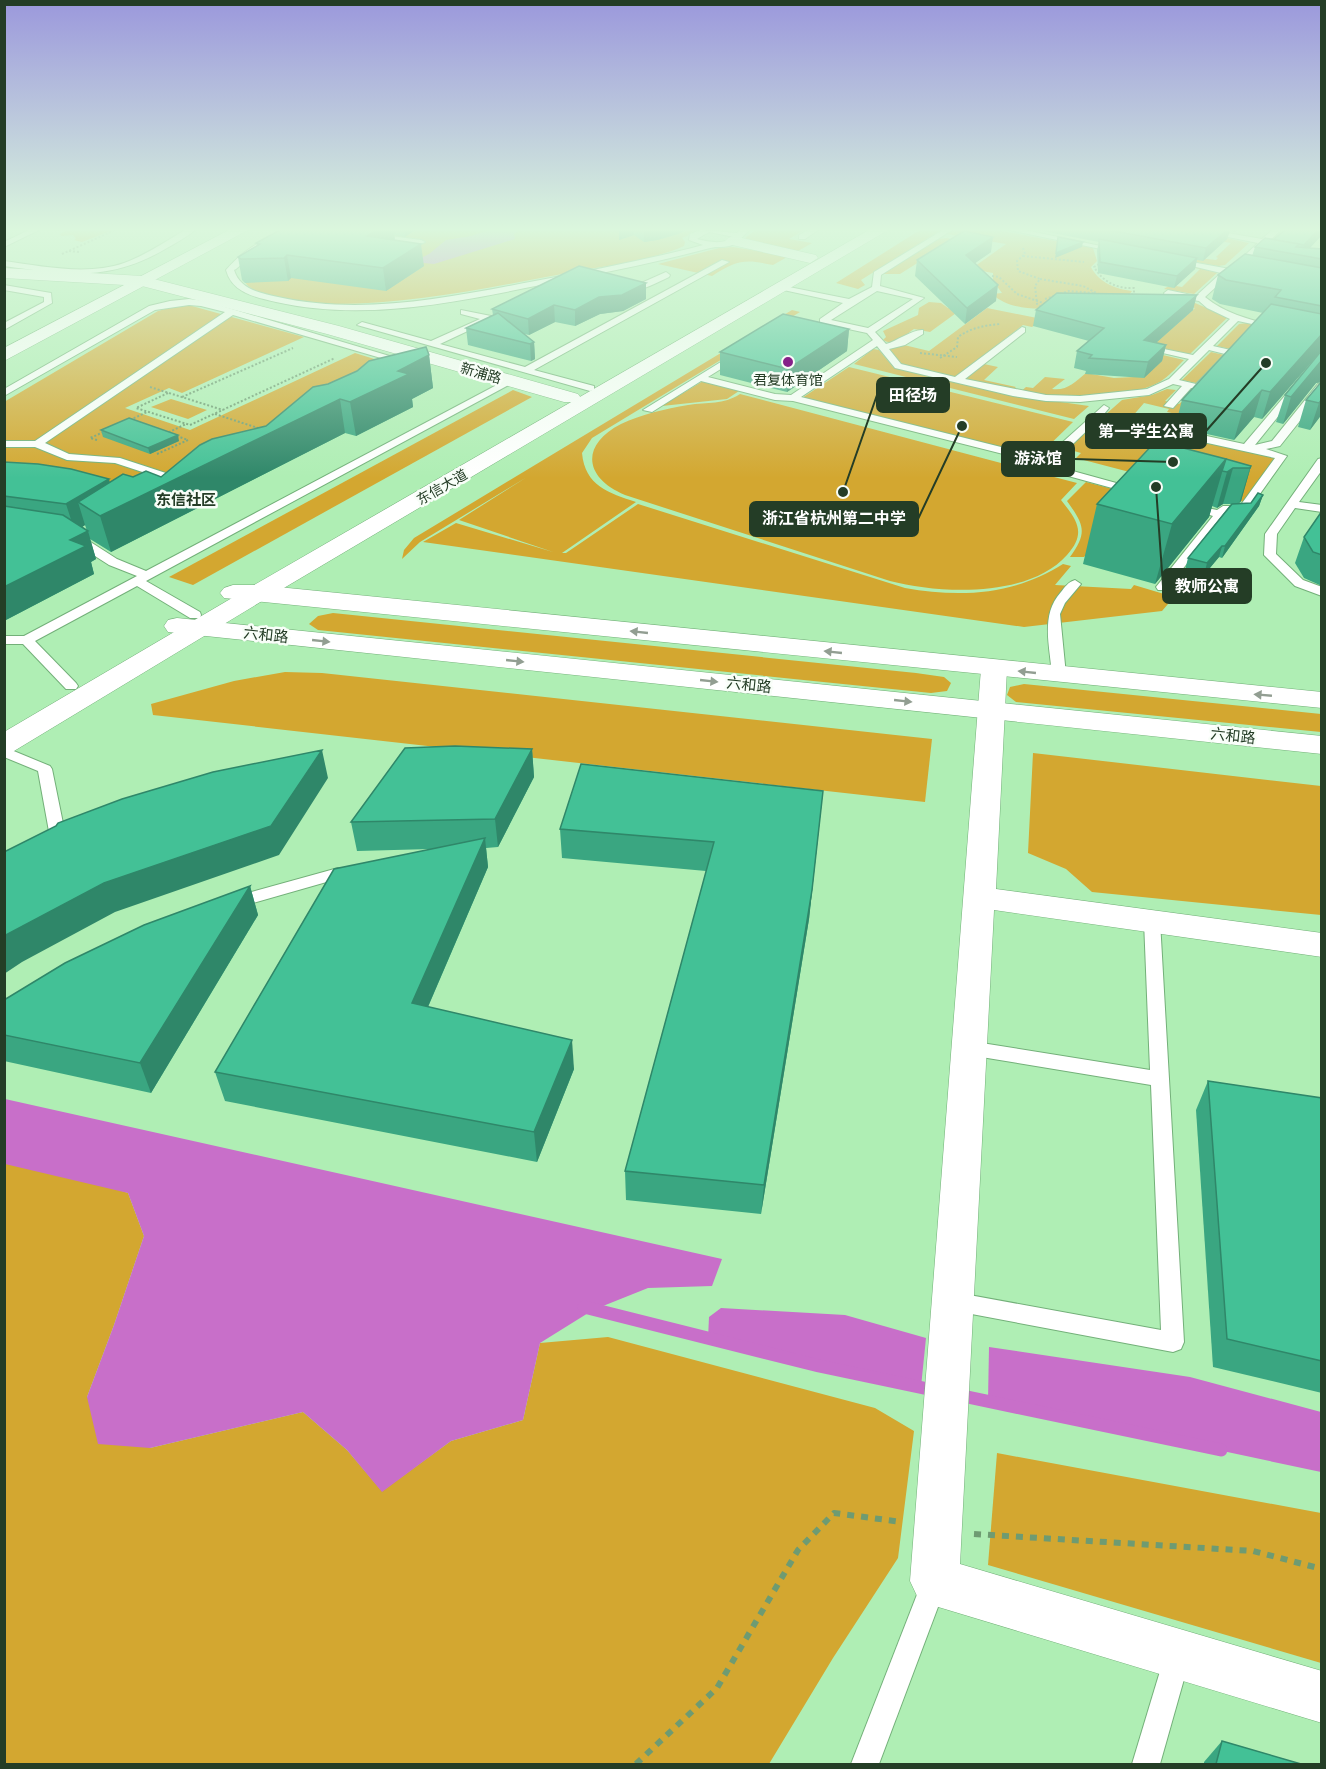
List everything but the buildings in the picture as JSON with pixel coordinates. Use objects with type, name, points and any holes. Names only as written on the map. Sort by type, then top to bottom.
[{"type":"main road","name":"新浦路","points":[[265,313],[571,398]]},
{"type":"main road","name":"东信大道","points":[[246,593],[718,313]]},
{"type":"main road","name":"东信大道","points":[[4,725],[71,686],[246,593],[737,313]]},
{"type":"main road","points":[[246,593],[1322,700]]},
{"type":"main road","name":"东信大道","points":[[4,745],[191,623]]},
{"type":"main road","name":"六和路","points":[[191,623],[1322,746]]},
{"type":"street","points":[[4,356],[84,313]]},
{"type":"street","points":[[994,669],[935,1581],[1322,1697]]},
{"type":"street","points":[[979,897],[1322,945]]},
{"type":"lane","points":[[4,327],[30,313]]},
{"type":"lane","points":[[4,393],[144,313]]},
{"type":"lane","points":[[37,444],[230,313]]},
{"type":"lane","points":[[233,313],[412,364],[392,374]]},
{"type":"lane","points":[[432,344],[492,316],[468,313]]},
{"type":"lane","points":[[526,369],[631,313]]},
{"type":"lane","points":[[833,313],[818,322],[870,331],[898,366],[1046,398],[1115,398],[1149,392],[1172,381],[1237,317]]},
{"type":"lane","points":[[870,331],[898,313]]},
{"type":"lane","points":[[1226,313],[1322,336]]},
{"type":"lane","points":[[362,326],[590,388]]},
{"type":"lane","points":[[957,380],[1022,330]]},
{"type":"lane","points":[[793,398],[881,344],[902,343],[920,332]]},
{"type":"lane","points":[[648,410],[750,347]]},
{"type":"lane","points":[[1172,381],[1198,387],[1232,353],[1207,347]]},
{"type":"lane","points":[[1156,350],[1195,358]]},
{"type":"lane","points":[[1247,448],[1322,355]]},
{"type":"lane","points":[[700,378],[775,397],[793,398],[1047,462]]},
{"type":"lane","points":[[4,640],[27,640],[511,381]]},
{"type":"lane","points":[[1168,406],[1189,385]]},
{"type":"lane","points":[[1247,448],[1276,444],[1322,386]]},
{"type":"lane","points":[[1115,398],[1043,466],[1144,493]]},
{"type":"lane","points":[[1097,415],[1282,456],[1243,510],[1223,509],[1162,587]]},
{"type":"lane","points":[[4,444],[37,444],[67,457],[116,460],[179,476],[163,484]]},
{"type":"lane","points":[[1322,461],[1271,534],[1270,555],[1299,583],[1322,592]]},
{"type":"lane","points":[[1305,485],[1322,489]]},
{"type":"lane","points":[[1177,502],[1220,514]]},
{"type":"lane","points":[[1292,504],[1322,509]]},
{"type":"lane","points":[[59,533],[81,535],[113,562],[142,579],[191,623]]},
{"type":"lane","points":[[1059,675],[1054,614],[1059,603],[1075,584]]},
{"type":"lane","points":[[27,640],[71,686]]},
{"type":"lane","points":[[4,751],[45,769],[60,849],[51,854]]},
{"type":"lane","points":[[214,910],[236,901],[338,873]]},
{"type":"lane","points":[[953,1302],[1173,1342],[1152,921]]},
{"type":"lane","points":[[969,1048],[1160,1078]]},
{"type":"lane","points":[[865,1764],[935,1581]]},
{"type":"lane","points":[[1146,1764],[1179,1654]]},
{"type":"path","points":[[892,358],[912,357],[921,361],[944,356],[957,347],[958,338],[975,327],[1015,320],[1030,324],[1022,330]]},
{"type":"path","points":[[182,397],[318,337]]},
{"type":"path","points":[[168,393],[136,408],[190,425],[357,348]]},
{"type":"path","points":[[912,357],[918,353],[985,359]]},
{"type":"path","points":[[129,380],[224,410]]},
{"type":"path","points":[[129,420],[149,412]]},
{"type":"path","points":[[215,414],[270,432]]},
{"type":"path","points":[[158,437],[187,424]]},
{"type":"path","points":[[99,441],[90,438],[110,429]]},
{"type":"path","points":[[151,457],[188,440],[168,433]]},
{"type":"shaded area","points":[[155,313],[216,313],[304,337],[182,393],[169,388],[125,408],[190,430],[355,353],[397,366],[152,482],[5,484],[4,402]]},
{"type":"shaded area","points":[[788,313],[799,313],[592,438],[582,453],[584,464],[593,481],[608,491],[636,502],[562,553],[566,553],[638,504],[905,588],[946,593],[987,591],[1026,582],[1063,564],[1071,566],[1055,585],[1131,589],[1134,585],[1174,597],[1162,611],[1024,627],[423,542],[456,523],[553,552],[459,520],[527,477],[420,542],[402,559],[404,550],[414,538]]},
{"type":"shaded area","points":[[918,313],[957,313],[930,332],[914,329],[895,341],[883,340],[886,337],[883,331],[918,315]]},
{"type":"shaded area","points":[[981,313],[1010,313],[1042,319],[1032,327],[1023,325],[956,377],[903,365],[888,348],[904,345],[929,351]]},
{"type":"shaded area","points":[[1190,313],[1218,313],[1228,317],[1190,354],[1152,346]]},
{"type":"shaded area","points":[[1247,323],[1319,338],[1243,352],[1217,346],[1239,324]]},
{"type":"shaded area","points":[[873,349],[879,350],[893,367],[1011,395],[1089,406],[1074,419],[854,364]]},
{"type":"shaded area","points":[[1146,351],[1184,360],[1164,379],[1134,391],[1094,396],[1019,393],[1026,387],[1033,388],[1045,377],[1065,379],[1052,389],[1062,389],[1086,373],[1114,378],[1134,377]]},
{"type":"shaded area","points":[[1211,352],[1224,355],[1196,383],[1182,380]]},
{"type":"shaded area","points":[[984,364],[998,367],[984,380],[1016,387],[1011,391],[963,380]]},
{"type":"shaded area","points":[[849,367],[1073,422],[1036,458],[802,398]]},
{"type":"shaded area","points":[[703,381],[739,391],[727,399],[662,406]]},
{"type":"shaded area","points":[[1167,389],[1176,390],[1165,401],[1179,404],[1189,395],[1185,416],[1167,412],[1169,409],[1144,403],[1131,418],[1232,442],[1105,415],[1122,400],[1152,395]]},
{"type":"shaded area","points":[[513,390],[532,397],[193,585],[169,577]]},
{"type":"shaded area","points":[[740,394],[1077,483],[1061,500],[1072,514],[1078,527],[1077,540],[1067,555],[1051,569],[1007,586],[958,590],[910,585],[890,581],[625,495],[601,480],[595,471],[592,461],[593,451],[608,432],[621,424],[654,412],[688,405],[721,402]]},
{"type":"shaded area","points":[[171,399],[207,410],[188,419],[151,407]]},
{"type":"shaded area","points":[[1103,419],[1277,458],[1248,503],[1076,458],[1081,453],[1067,449]]},
{"type":"shaded area","points":[[1086,482],[1140,496],[1084,557],[1070,557],[1080,541],[1082,529],[1067,501]]},
{"type":"shaded area","points":[[333,613],[916,673],[944,677],[951,683],[947,691],[931,693],[318,630],[309,624],[318,616]]},
{"type":"shaded area","points":[[285,672],[322,673],[932,739],[925,802],[153,715],[151,704],[234,681]]},
{"type":"shaded area","points":[[1024,684],[1321,714],[1321,732],[1016,702],[1007,695],[1010,687]]},
{"type":"shaded area","points":[[1033,753],[1321,786],[1321,915],[1092,892],[1066,869],[1028,853]]},
{"type":"shaded area","points":[[5,1099],[722,1259],[712,1286],[648,1288],[593,1310],[540,1343],[523,1420],[451,1441],[382,1492],[347,1450],[303,1412],[150,1448],[98,1444],[87,1397],[144,1236],[128,1193],[5,1164]]},
{"type":"shaded area","points":[[5,1151],[128,1193],[144,1236],[87,1397],[150,1448],[303,1412],[347,1450],[382,1491],[451,1441],[523,1420],[540,1343],[608,1337],[875,1408],[914,1431],[898,1558],[833,1658],[769,1764],[5,1764]]},
{"type":"shaded area","points":[[721,1308],[845,1315],[926,1338],[921,1387],[708,1339],[709,1317]]},
{"type":"shaded area","points":[[989,1347],[1190,1377],[1321,1412],[1321,1472],[988,1401]]},
{"type":"shaded area","points":[[997,1453],[1321,1513],[1321,1663],[988,1565]]},
{"type":"waterway","points":[[584,1307],[819,1366],[933,1390]]},
{"type":"waterway","points":[[958,1395],[1221,1450]]},
{"type":"place","name":"君复体育馆","points":[[788,362]]},
{"type":"place","name":"第一学生公寓","points":[[1266,363]]},
{"type":"place","name":"浙江省杭州第二中学","points":[[962,426]]},
{"type":"place","name":"游泳馆","points":[[1173,462]]},
{"type":"place","name":"教师公寓","points":[[1156,487]]},
{"type":"place","name":"田径场","points":[[843,492]]},
{"type":"district","name":"东信社区","points":[[186,500]]}]
